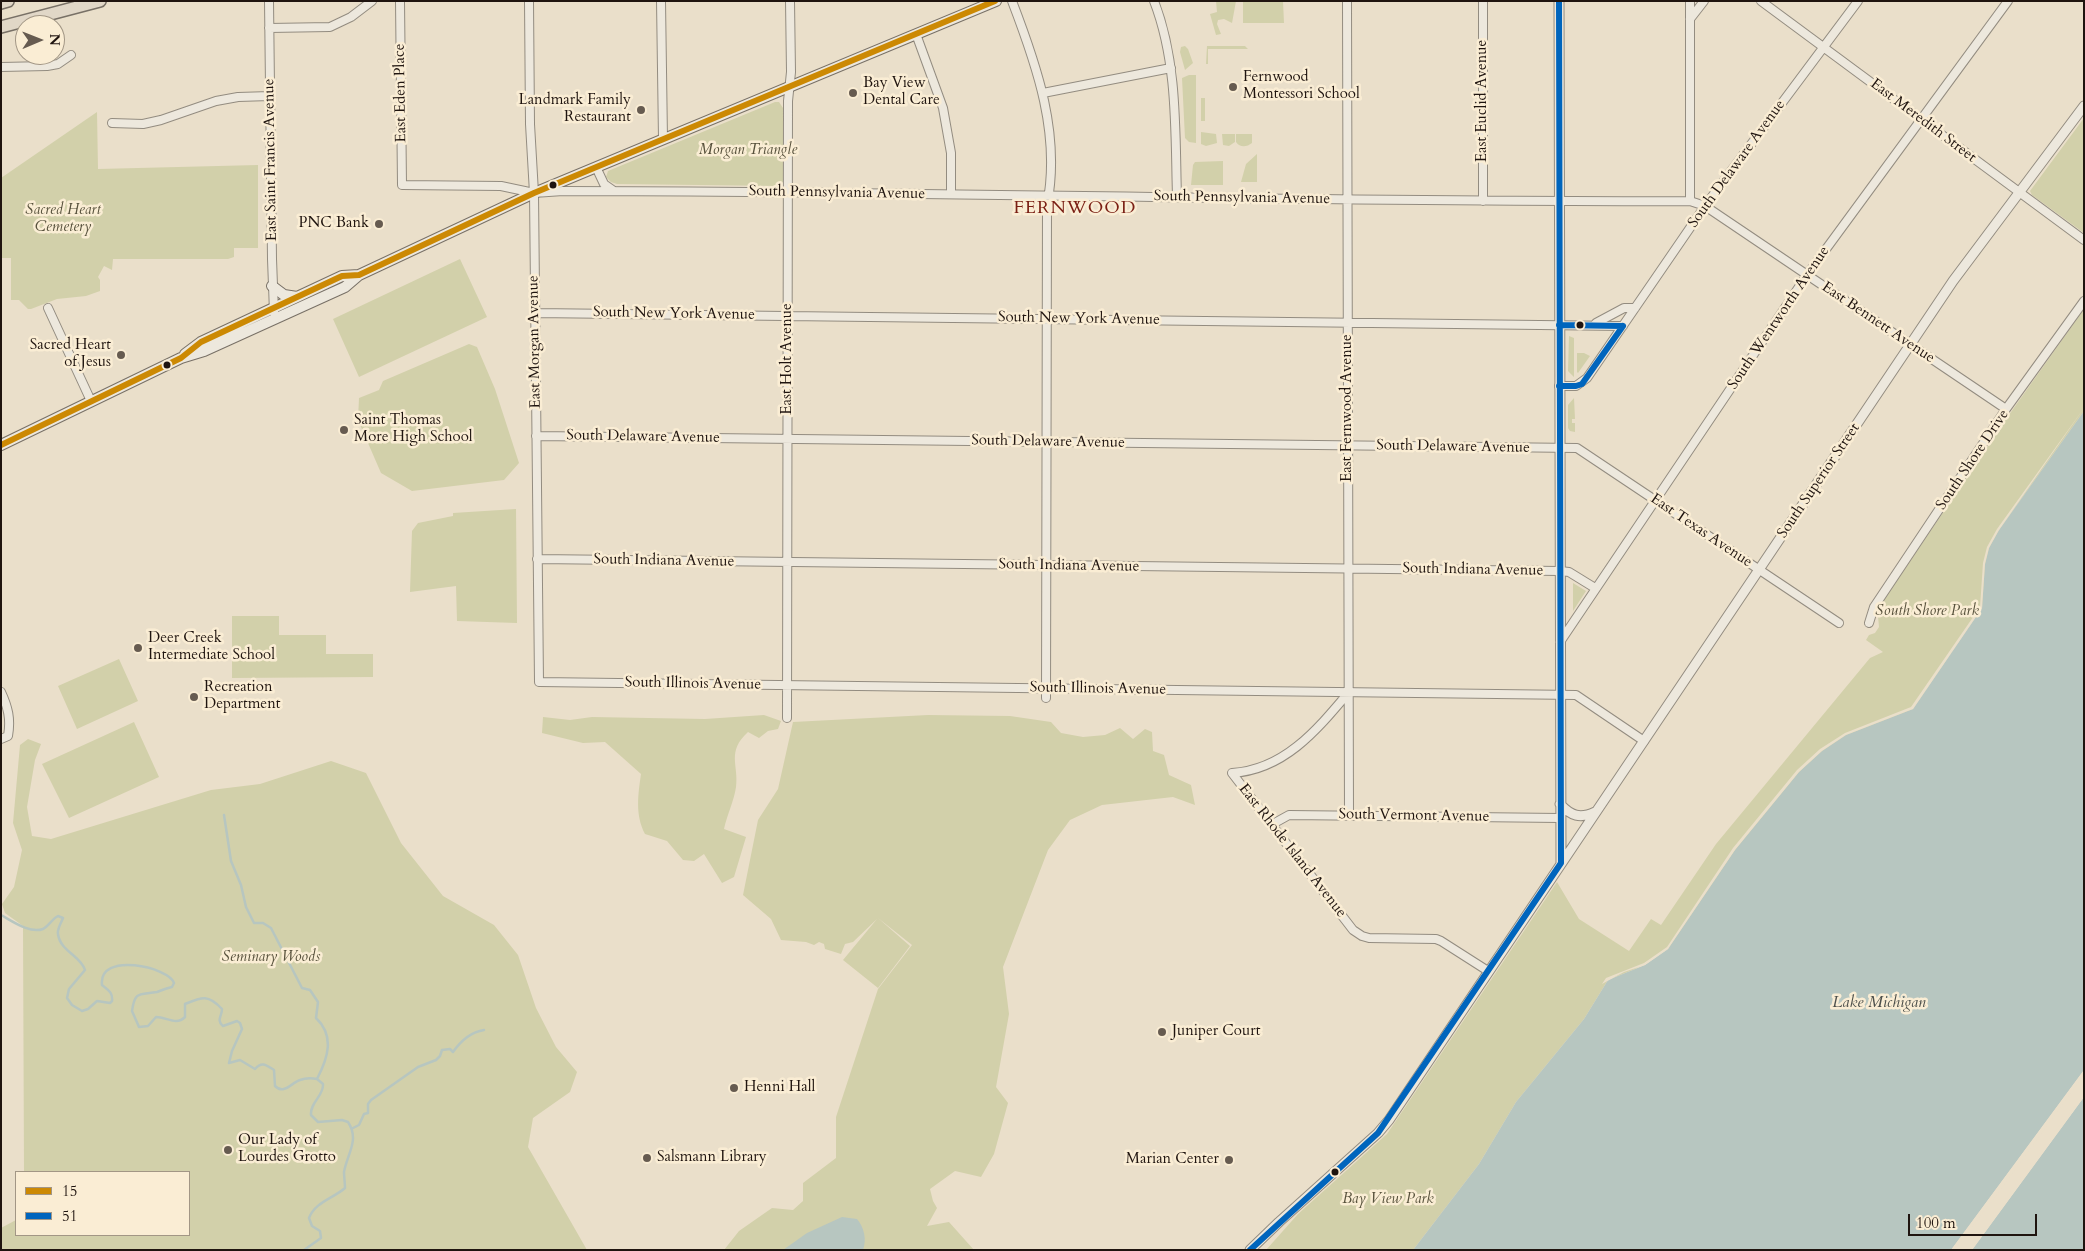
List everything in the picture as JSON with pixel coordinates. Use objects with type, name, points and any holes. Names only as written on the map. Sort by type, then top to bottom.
[{"type":"main road","points":[[1,3],[8,1]]},
{"type":"main road","points":[[1,27],[100,1]]},
{"type":"main road","points":[[275,313],[346,287],[359,275],[534,193],[996,1]]},
{"type":"main road","points":[[1,445],[180,358],[204,352],[275,313],[298,297],[342,276],[359,275]]},
{"type":"main road","points":[[272,286],[284,295],[298,297]]},
{"type":"street","name":"East Saint Francis Avenue","points":[[269,1],[272,286],[275,313]]},
{"type":"street","points":[[269,28],[330,27],[351,17],[372,1]]},
{"type":"street","name":"East Eden Place","points":[[400,1],[402,185]]},
{"type":"street","name":"East Morgan Avenue","points":[[529,1],[530,124],[534,193],[539,682]]},
{"type":"street","points":[[661,1],[663,139]]},
{"type":"street","name":"East Holt Avenue","points":[[786,718],[788,685],[788,101],[790,86],[790,1]]},
{"type":"street","points":[[1012,1],[1031,50],[1043,93],[1051,160],[1052,187],[1048,205],[1046,698]]},
{"type":"street","points":[[1154,1],[1163,30],[1171,68],[1177,197]]},
{"type":"street","name":"East Fernwood Avenue","points":[[1347,1],[1349,815]]},
{"type":"street","name":"East Euclid Avenue","points":[[1483,1],[1483,201]]},
{"type":"street","points":[[1558,1],[1561,862]]},
{"type":"street","points":[[1690,1],[1690,201]]},
{"type":"street","points":[[1690,19],[1704,1]]},
{"type":"street","name":"East Meredith Street","points":[[1761,1],[2084,240]]},
{"type":"street","name":"South Delaware Avenue","points":[[1559,386],[1582,384],[1704,206],[1858,1]]},
{"type":"street","name":"South Wentworth Avenue","points":[[1560,642],[1807,275],[2008,1]]},
{"type":"street","points":[[916,34],[943,108],[951,153],[951,194]]},
{"type":"street","points":[[1,67],[47,66],[58,64],[71,55]]},
{"type":"street","points":[[1043,93],[1171,68]]},
{"type":"street","points":[[112,123],[142,124],[160,120],[216,101],[238,97],[270,96]]},
{"type":"street","name":"South Superior Street","points":[[1250,1250],[1378,1133],[1953,281],[2084,106]]},
{"type":"street","points":[[596,167],[604,184],[614,191]]},
{"type":"street","name":"South Pennsylvania Avenue","points":[[402,185],[501,186],[534,193],[614,191],[788,192],[1483,201],[1690,201]]},
{"type":"street","name":"East Bennett Avenue","points":[[1690,201],[1704,206],[2006,409]]},
{"type":"street","name":"South Shore Drive","points":[[1869,623],[1874,607],[2006,409],[2084,301]]},
{"type":"street","points":[[48,308],[92,402]]},
{"type":"street","points":[[1593,325],[1624,308],[1635,308]]},
{"type":"street","name":"South New York Avenue","points":[[535,313],[1623,326]]},
{"type":"street","name":"South Delaware Avenue","points":[[536,436],[1560,448]]},
{"type":"street","name":"East Texas Avenue","points":[[1560,448],[1577,448],[1839,623]]},
{"type":"street","name":"South Indiana Avenue","points":[[537,559],[1560,571],[1569,572],[1595,588]]},
{"type":"street","name":"South Illinois Avenue","points":[[539,682],[1576,695],[1644,741]]},
{"type":"street","points":[[1,692],[8,706],[10,728],[8,736],[1,739]]},
{"type":"street","name":"East Rhode Island Avenue","points":[[1348,692],[1311,735],[1291,752],[1264,767],[1248,772],[1232,773],[1353,930],[1362,936],[1378,939],[1436,939],[1488,971]]},
{"type":"street","points":[[1560,804],[1566,811],[1577,816],[1582,817],[1595,812]]},
{"type":"street","name":"South Vermont Avenue","points":[[1271,825],[1289,815],[1560,818]]},
{"type":"green space","points":[[1216,1],[1236,1],[1232,23],[1224,19],[1218,20],[1217,24],[1221,34],[1216,35],[1210,14],[1217,12]]},
{"type":"green space","points":[[1243,1],[1283,1],[1284,23],[1243,23]]},
{"type":"green space","points":[[1185,46],[1193,63],[1185,70],[1180,52],[1181,47]]},
{"type":"green space","points":[[1207,46],[1245,46],[1248,49],[1208,49],[1208,64],[1206,64]]},
{"type":"green space","points":[[1196,75],[1196,143],[1189,142],[1185,138],[1182,78]]},
{"type":"green space","points":[[1201,98],[1205,98],[1205,121],[1201,121]]},
{"type":"green space","name":"Morgan Triangle","points":[[779,102],[783,108],[783,182],[780,186],[617,184],[611,182],[606,177],[608,171]]},
{"type":"green space","name":"Sacred Heart Cemetery","points":[[97,112],[98,169],[258,165],[258,248],[234,248],[234,257],[228,259],[113,259],[112,270],[104,266],[98,277],[100,280],[100,291],[86,296],[57,299],[31,309],[28,309],[19,300],[11,300],[11,258],[1,258],[1,178]]},
{"type":"green space","points":[[2084,118],[2084,233],[2032,195],[2030,191]]},
{"type":"green space","points":[[1201,132],[1216,134],[1217,143],[1206,146],[1201,144]]},
{"type":"green space","points":[[1222,134],[1235,134],[1235,142],[1229,146],[1223,145]]},
{"type":"green space","points":[[1236,134],[1252,134],[1252,143],[1246,146],[1239,145],[1236,142]]},
{"type":"green space","points":[[1257,154],[1257,182],[1241,182],[1246,164]]},
{"type":"green space","points":[[1223,161],[1223,185],[1191,185],[1195,162]]},
{"type":"green space","points":[[460,259],[487,317],[359,377],[333,319]]},
{"type":"green space","points":[[2084,309],[2084,411],[1999,530],[1982,608],[1913,709],[1903,714],[1668,949],[1635,969],[1608,980],[1584,1019],[1516,1102],[1479,1164],[1413,1250],[1266,1250],[1298,1214],[1387,1134],[1557,882],[1579,919],[1629,951],[1651,919],[1661,925],[1716,844],[1870,658],[1883,652],[1866,640],[1879,627],[1878,616],[1881,604],[2011,412]]},
{"type":"green space","points":[[1569,336],[1574,338],[1574,377],[1568,371]]},
{"type":"green space","points":[[469,344],[477,347],[495,389],[519,463],[504,480],[412,491],[381,473],[358,420],[359,398],[379,390],[383,381]]},
{"type":"green space","points":[[1577,353],[1584,353],[1590,356],[1578,373],[1577,372]]},
{"type":"green space","points":[[1574,398],[1575,419],[1572,419],[1572,423],[1575,423],[1575,432],[1570,431],[1568,428],[1568,405]]},
{"type":"green space","points":[[516,509],[517,623],[457,621],[456,586],[410,592],[412,531],[418,523],[453,516],[453,513]]},
{"type":"green space","points":[[1573,583],[1586,591],[1573,611]]},
{"type":"green space","points":[[232,616],[279,616],[279,635],[326,635],[326,654],[373,654],[373,677],[232,678]]},
{"type":"green space","points":[[119,659],[138,701],[77,729],[58,686]]},
{"type":"green space","points":[[764,715],[781,721],[778,729],[768,731],[759,738],[748,732],[741,739],[735,752],[736,787],[724,829],[746,837],[734,877],[722,883],[704,854],[694,861],[683,860],[667,841],[645,834],[640,820],[638,797],[641,774],[605,742],[583,743],[542,733],[543,717],[570,720],[592,717],[705,719]]},
{"type":"green space","points":[[928,715],[1010,716],[1051,722],[1061,733],[1083,737],[1105,735],[1120,728],[1133,739],[1145,729],[1152,732],[1153,751],[1164,755],[1169,775],[1191,785],[1195,805],[1173,797],[1102,805],[1070,820],[1048,850],[1003,967],[1009,1014],[996,1087],[1008,1103],[994,1154],[981,1177],[955,1171],[930,1189],[937,1208],[927,1226],[949,1222],[974,1250],[724,1250],[739,1231],[772,1208],[793,1210],[803,1201],[803,1183],[836,1158],[836,1117],[878,989],[912,945],[878,918],[910,946],[878,988],[843,960],[877,919],[853,942],[845,944],[841,954],[825,949],[824,944],[819,942],[814,945],[806,942],[781,940],[771,919],[743,895],[758,820],[778,789],[793,722]]},
{"type":"green space","points":[[134,722],[159,777],[69,818],[42,764]]},
{"type":"green space","name":"Seminary Woods","points":[[28,739],[41,744],[35,760],[27,807],[32,836],[51,839],[211,790],[260,784],[331,761],[366,773],[401,843],[443,896],[494,925],[518,955],[536,1008],[556,1047],[577,1072],[570,1092],[533,1118],[528,1147],[587,1250],[1,1250],[1,1228],[15,1221],[15,1236],[190,1236],[190,1171],[24,1171],[23,926],[5,913],[2,904],[14,887],[22,850],[13,823],[20,745]]},
{"type":"water","name":"Lake Michigan","points":[[2084,411],[2084,1070],[1951,1250],[1413,1250],[1479,1164],[1516,1102],[1584,1019],[1608,980],[1645,965],[1668,949],[1735,850],[1799,772],[1822,751],[1846,735],[1913,709],[1982,608],[1985,564],[1989,548],[1999,530]]},
{"type":"water","points":[[2084,1097],[2084,1250],[1972,1250]]},
{"type":"water","points":[[842,1217],[857,1219],[859,1222],[865,1237],[863,1250],[783,1250],[807,1233]]},
{"type":"pier","points":[[2084,408],[1999,530],[1989,548],[1985,564],[1982,608],[1913,709],[1846,735],[1822,751],[1799,772],[1735,850],[1668,949],[1645,965],[1624,972],[1602,984],[1606,978],[1644,963],[1667,947],[1733,848],[1797,770],[1820,749],[1845,733],[1911,707],[1980,607],[1983,563],[1987,547],[1997,529]]},
{"type":"pier","points":[[2084,1070],[2084,1075],[1996,1196],[1954,1250],[1951,1250]]},
{"type":"pier","points":[[2084,1095],[1972,1250],[1969,1250],[2039,1152]]},
{"type":"waterway","points":[[224,815],[231,861],[241,885],[246,907],[254,923],[263,923],[271,928],[302,988],[310,990],[318,1002],[316,1018],[326,1032],[328,1047],[327,1055],[317,1079]]},
{"type":"waterway","points":[[1,915],[32,930],[45,928],[58,916],[63,918],[58,930],[62,945],[83,965],[85,970],[69,989],[67,998],[72,1005],[82,1011],[88,1009],[97,1001],[110,1003],[112,1001],[111,993],[102,985],[104,974],[111,968],[122,965],[148,968],[169,977],[174,983],[172,987],[142,994],[137,997],[132,1011],[139,1027],[148,1026],[156,1017],[175,1021],[182,1020],[185,1017],[185,1004],[200,999],[209,999],[222,1009],[220,1020],[223,1026],[237,1021],[242,1029],[229,1063],[240,1060],[255,1069],[262,1064],[266,1065],[274,1070],[275,1086],[281,1089],[288,1088],[297,1081],[311,1078],[317,1079],[323,1084],[323,1088],[311,1110],[311,1115],[318,1122],[342,1120],[348,1122],[353,1135],[353,1141],[344,1172],[345,1188],[320,1204],[312,1213],[309,1218],[312,1226],[320,1231],[321,1238],[304,1250]]},
{"type":"waterway","points":[[353,1128],[359,1125],[364,1114],[368,1113],[368,1104],[371,1100],[418,1067],[436,1060],[442,1050],[450,1049],[453,1052],[466,1038],[484,1030]]},
{"type":"transit line","name":"15","points":[[1,445],[181,358],[201,342],[342,276],[359,275],[534,193],[995,1]]},
{"type":"transit line","name":"51","points":[[1250,1250],[1378,1133],[1561,863],[1559,1]]},
{"type":"transit line","name":"51","points":[[1559,325],[1623,326]]},
{"type":"transit line","name":"51","points":[[1559,386],[1582,384],[1623,326]]},
{"type":"place","name":"Fernwood Montessori School","points":[[1233,87]]},
{"type":"place","name":"Bay View Dental Care","points":[[853,93]]},
{"type":"place","name":"Landmark Family Restaurant","points":[[641,110]]},
{"type":"place","name":"PNC Bank","points":[[379,224]]},
{"type":"place","name":"Sacred Heart of Jesus","points":[[121,355]]},
{"type":"place","name":"Saint Thomas More High School","points":[[344,430]]},
{"type":"place","name":"Deer Creek Intermediate School","points":[[138,648]]},
{"type":"place","name":"Recreation Department","points":[[194,697]]},
{"type":"place","name":"Juniper Court","points":[[1162,1032]]},
{"type":"place","name":"Henni Hall","points":[[734,1088]]},
{"type":"place","name":"Our Lady of Lourdes Grotto","points":[[228,1150]]},
{"type":"place","name":"Salsmann Library","points":[[647,1158]]},
{"type":"place","name":"Marian Center","points":[[1229,1160]]},
{"type":"district","name":"FERNWOOD","points":[[1075,209]]},
{"type":"park label","name":"South Shore Park","points":[[1927,612]]},
{"type":"park label","name":"Bay View Park","points":[[1388,1200]]}]
